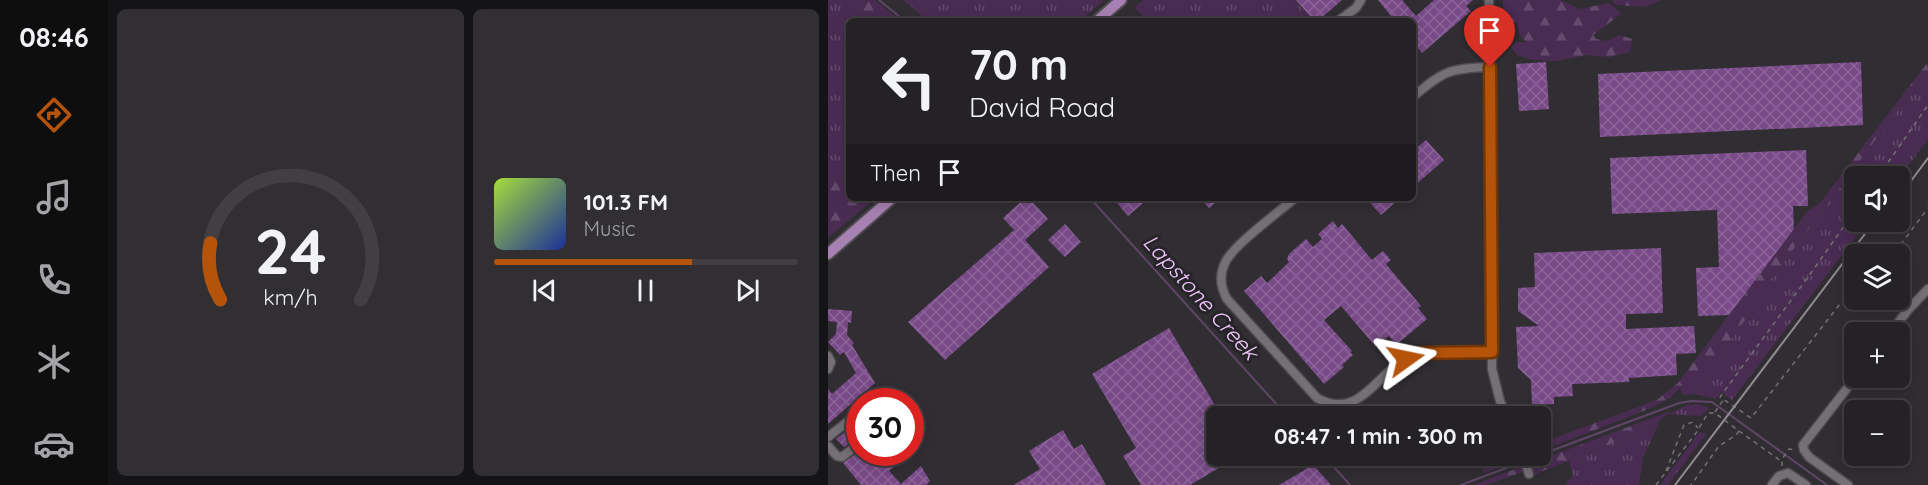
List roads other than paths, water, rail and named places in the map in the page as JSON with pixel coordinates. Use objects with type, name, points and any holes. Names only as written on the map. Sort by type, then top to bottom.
[{"type":"main road","points":[[1100,18],[1121,0]]},
{"type":"main road","points":[[828,254],[889,201]]},
{"type":"street","points":[[1342,18],[1356,8],[1361,0]]},
{"type":"street","points":[[1489,0],[1492,352],[1494,380],[1502,406]]},
{"type":"street","points":[[1416,94],[1447,72],[1462,68],[1490,67]]},
{"type":"street","points":[[1292,201],[1229,256],[1222,271],[1221,285],[1227,299],[1317,398],[1332,404],[1350,403],[1406,359],[1417,354],[1492,352]]},
{"type":"street","points":[[1899,322],[1928,289]]},
{"type":"street","points":[[828,356],[831,362],[828,369]]},
{"type":"street","points":[[1847,388],[1803,445],[1809,456],[1848,485]]},
{"type":"street","points":[[828,437],[846,423]]},
{"type":"street","points":[[828,446],[837,456],[842,457],[846,454]]},
{"type":"street","points":[[1526,466],[1529,474]]},
{"type":"street","points":[[1772,485],[1779,476],[1785,473],[1791,474],[1806,485]]},
{"type":"waterway","name":"Lapstone Creek","points":[[879,0],[901,18]]},
{"type":"waterway","name":"Lapstone Creek","points":[[1093,201],[1278,406]]},
{"type":"waterway","points":[[1551,451],[1679,403],[1712,402],[1827,485]]},
{"type":"waterway","name":"Lapstone Creek","points":[[1333,466],[1350,485]]},
{"type":"waterway","points":[[1461,485],[1511,466]]},
{"type":"railway","points":[[1910,182],[1928,158]]},
{"type":"railway","points":[[1675,485],[1866,232]]}]
